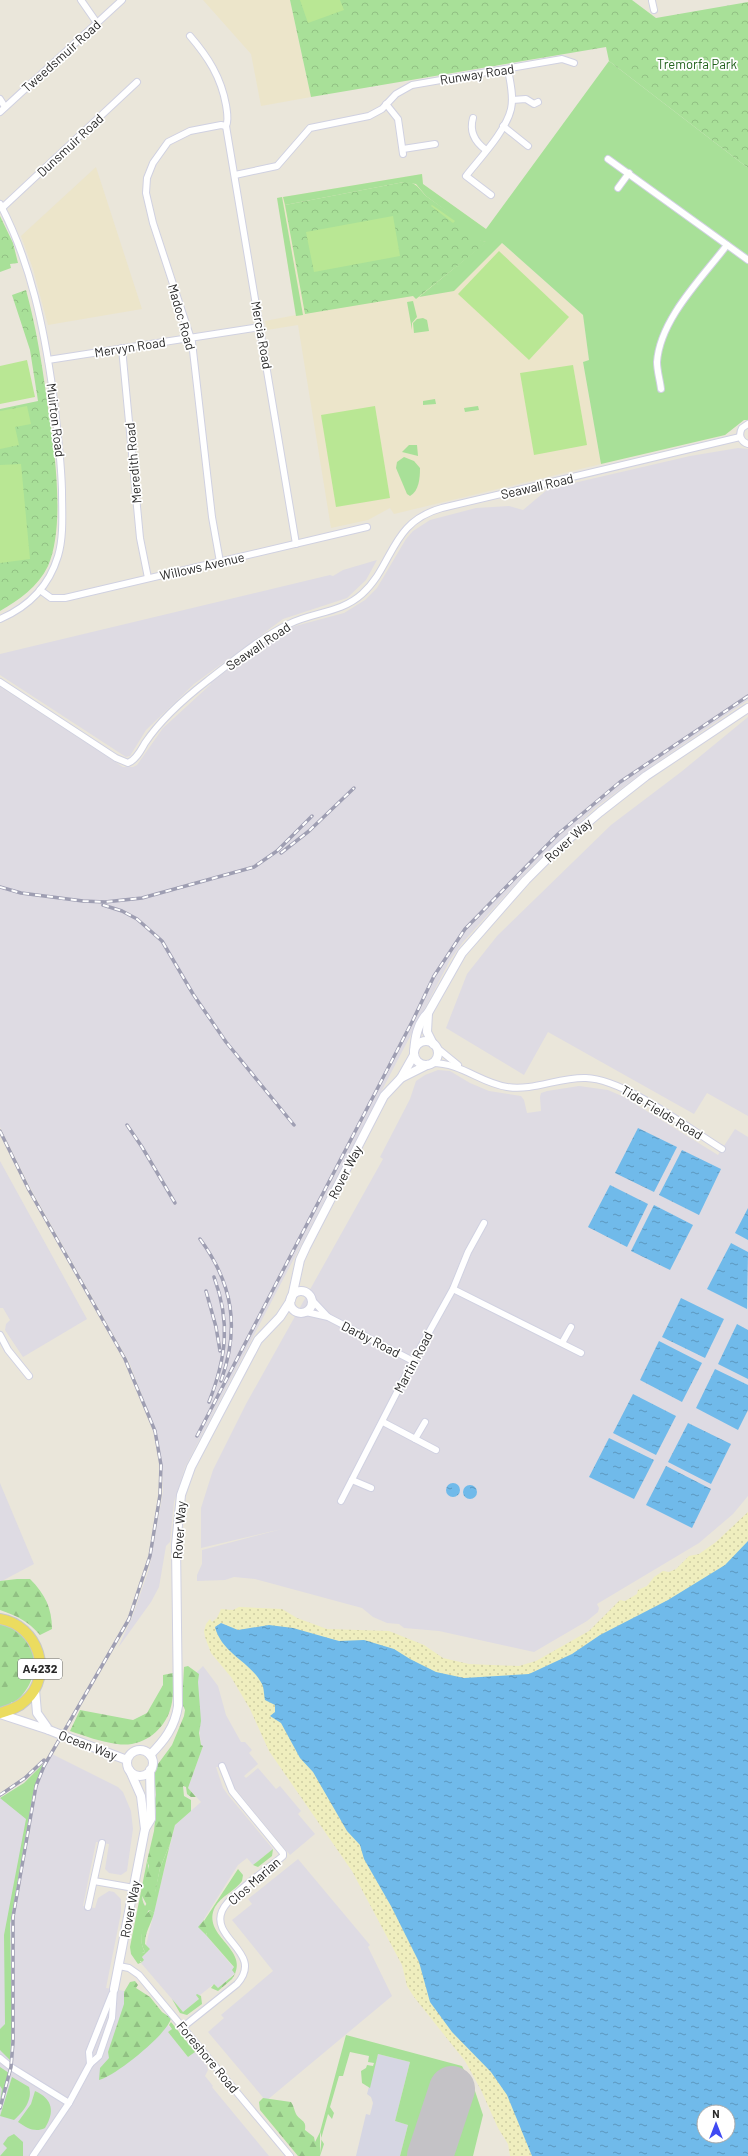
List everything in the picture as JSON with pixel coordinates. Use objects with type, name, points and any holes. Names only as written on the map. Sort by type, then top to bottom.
[{"type":"main road","name":"A4232","points":[[0,1714],[17,1707],[25,1701],[35,1689],[39,1679],[40,1668],[36,1645],[21,1627],[2,1619]]},
{"type":"street","points":[[81,0],[97,23]]},
{"type":"street","name":"Tweedsmuir Road","points":[[0,112],[122,0]]},
{"type":"street","points":[[645,1],[653,0],[654,10]]},
{"type":"street","name":"Mercia Road","points":[[190,36],[210,60],[219,80],[228,119],[226,126],[296,544]]},
{"type":"street","name":"Runway Road","points":[[235,175],[277,166],[310,128],[362,118],[375,113],[396,94],[412,85],[562,59],[574,63]]},
{"type":"street","points":[[491,195],[466,176],[503,126],[510,113],[512,100],[508,68]]},
{"type":"street","name":"Dunsmuir Road","points":[[1,206],[137,82]]},
{"type":"street","points":[[512,100],[526,98],[534,104],[538,102]]},
{"type":"street","points":[[0,99],[5,107]]},
{"type":"street","points":[[386,104],[398,119],[403,151],[435,144]]},
{"type":"street","points":[[473,118],[471,124],[474,138],[486,150]]},
{"type":"street","name":"Madoc Road","points":[[220,562],[212,517],[192,342],[148,204],[146,193],[147,178],[156,156],[162,147],[175,137],[190,131],[221,125],[226,126]]},
{"type":"street","points":[[503,126],[528,146]]},
{"type":"street","points":[[608,159],[748,260]]},
{"type":"street","points":[[618,188],[628,173]]},
{"type":"street","name":"Muirton Road","points":[[0,619],[24,605],[40,590],[56,563],[62,536],[61,461],[48,360],[33,291],[14,234],[1,206]]},
{"type":"street","points":[[661,389],[657,363],[661,339],[673,315],[727,245]]},
{"type":"street","name":"Mervyn Road","points":[[48,360],[260,327]]},
{"type":"street","name":"Meredith Road","points":[[122,348],[140,538],[148,578]]},
{"type":"street","points":[[748,424],[742,428],[740,437],[748,444]]},
{"type":"street","name":"Seawall Road","points":[[0,682],[116,758],[128,764],[133,761],[148,738],[165,719],[201,686],[238,658],[289,624],[344,606],[361,595],[374,581],[399,536],[424,515],[446,507],[740,437]]},
{"type":"street","name":"Willows Avenue","points":[[40,590],[51,598],[60,599],[367,527]]},
{"type":"street","name":"Rover Way","points":[[401,1078],[414,1054],[418,1028],[423,1017],[428,1013],[462,953],[526,880],[558,848],[589,821],[641,780],[748,708]]},
{"type":"street","name":"Rover Way","points":[[428,1013],[427,1032],[434,1046]]},
{"type":"street","points":[[423,1042],[434,1046],[437,1057],[430,1064],[420,1063],[414,1054],[417,1046],[423,1042]]},
{"type":"street","name":"Tide Fields Road","points":[[434,1046],[460,1068]]},
{"type":"street","name":"Rover Way","points":[[150,1755],[164,1740],[174,1723],[178,1706],[176,1534],[184,1487],[196,1457],[258,1340],[275,1322],[291,1299],[306,1247],[389,1089],[401,1078],[430,1064]]},
{"type":"street","name":"Tide Fields Road","points":[[430,1064],[452,1064],[498,1085],[514,1088],[526,1088],[577,1078],[606,1081],[628,1090],[722,1149]]},
{"type":"street","name":"Martin Road","points":[[341,1501],[383,1422],[413,1360],[453,1289],[468,1252],[484,1223]]},
{"type":"street","points":[[299,1271],[303,1286],[309,1296],[310,1308],[304,1312],[293,1309],[291,1299],[297,1292],[309,1296]]},
{"type":"street","points":[[453,1289],[581,1353]]},
{"type":"street","name":"Darby Road","points":[[309,1296],[328,1317]]},
{"type":"street","name":"Rover Way","points":[[275,1322],[304,1312]]},
{"type":"street","name":"Darby Road","points":[[304,1312],[328,1317],[413,1360]]},
{"type":"street","points":[[562,1343],[571,1327]]},
{"type":"street","points":[[0,1335],[8,1350],[30,1376]]},
{"type":"street","points":[[383,1422],[436,1450]]},
{"type":"street","points":[[415,1439],[425,1422]]},
{"type":"street","points":[[352,1480],[371,1488]]},
{"type":"street","name":"Ocean Way","points":[[35,1689],[37,1714],[49,1730]]},
{"type":"street","name":"Ocean Way","points":[[0,1714],[49,1730],[127,1760]]},
{"type":"street","points":[[144,1750],[150,1755],[153,1762],[150,1770],[140,1776],[130,1771],[127,1760],[135,1751],[144,1750]]},
{"type":"street","name":"Clos Marian","points":[[183,2027],[241,1980],[245,1968],[244,1959],[223,1930],[221,1914],[228,1902],[283,1856],[283,1853],[232,1791],[222,1766]]},
{"type":"street","name":"Rover Way","points":[[145,1829],[151,1819],[150,1770]]},
{"type":"street","name":"Rover Way","points":[[114,1989],[145,1829],[141,1796],[130,1771]]},
{"type":"street","points":[[88,1907],[102,1843]]},
{"type":"street","points":[[94,1881],[134,1888]]},
{"type":"street","name":"Foreshore Road","points":[[119,1966],[129,1968],[139,1975],[290,2156]]},
{"type":"street","points":[[90,2064],[89,2052],[114,1989]]},
{"type":"street","points":[[33,2156],[69,2103],[90,2064],[99,2056],[112,2018],[114,1989]]},
{"type":"street","points":[[0,2058],[32,2081],[69,2103]]},
{"type":"shaded area","points":[[203,0],[290,0],[311,97],[261,106],[251,54]]},
{"type":"shaded area","points":[[96,167],[142,309],[48,325],[33,269],[21,236]]},
{"type":"shaded area","points":[[422,174],[423,184],[486,229],[583,315],[589,360],[583,362],[601,464],[394,514],[390,508],[368,520],[331,528],[298,325],[267,330],[265,321],[296,315],[277,198]]},
{"type":"shaded area","points":[[738,448],[748,449],[748,700],[647,769],[595,808],[530,868],[463,942],[450,960],[185,1467],[174,1502],[170,1542],[166,1546],[159,1587],[151,1602],[118,1648],[133,1615],[149,1569],[163,1492],[162,1462],[155,1428],[129,1362],[32,1191],[0,1127],[0,687],[123,767],[133,767],[137,765],[163,728],[211,684],[210,683],[252,652],[288,628],[344,613],[365,600],[377,588],[406,539],[413,531],[430,520],[476,508],[509,506],[523,510],[548,489],[690,456]]},
{"type":"shaded area","points":[[377,560],[366,580],[347,598],[283,619],[194,684],[146,730],[130,756],[126,757],[0,675],[0,654],[330,575],[333,576],[343,570]]},
{"type":"shaded area","points":[[748,717],[748,1116],[707,1093],[694,1114],[548,1032],[524,1075],[446,1028],[467,974],[497,936],[611,825],[681,772]]},
{"type":"shaded area","points":[[438,1070],[450,1071],[470,1083],[489,1091],[521,1096],[524,1100],[527,1113],[541,1111],[541,1093],[547,1091],[579,1086],[608,1090],[624,1097],[718,1155],[735,1129],[748,1137],[748,1496],[733,1514],[699,1543],[597,1604],[599,1608],[598,1612],[587,1621],[534,1652],[439,1631],[404,1628],[399,1624],[387,1623],[373,1617],[362,1608],[255,1579],[234,1577],[225,1580],[197,1581],[197,1575],[202,1564],[202,1550],[282,1529],[201,1548],[201,1508],[213,1470],[246,1404],[383,1159],[380,1157],[410,1099],[416,1081],[425,1075]]},
{"type":"shaded area","points":[[0,1161],[87,1319],[23,1357],[5,1330],[6,1324],[10,1320],[3,1308],[0,1308]]},
{"type":"shaded area","points":[[0,1483],[34,1564],[0,1582]]},
{"type":"shaded area","points":[[203,1666],[218,1686],[226,1715],[241,1742],[245,1742],[252,1750],[249,1753],[258,1764],[244,1776],[246,1778],[258,1768],[276,1789],[280,1786],[301,1811],[298,1814],[315,1834],[290,1855],[234,1787],[226,1767],[216,1767],[223,1788],[273,1849],[253,1865],[247,1858],[238,1865],[199,1927],[234,1968],[235,1973],[218,1988],[214,1984],[200,1995],[196,1995],[199,1999],[183,2012],[141,1963],[144,1960],[142,1957],[150,1949],[146,1945],[175,1825],[201,1802],[188,1788],[203,1746],[201,1745],[193,1676]]},
{"type":"shaded area","points":[[52,1754],[118,1787],[123,1792],[131,1811],[133,1829],[127,1871],[121,1875],[109,1873],[105,1869],[109,1844],[96,1842],[83,1906],[95,1908],[98,1898],[109,1891],[114,1892],[121,1899],[121,1913],[106,1988],[131,1992],[172,2029],[168,2032],[188,2057],[195,2052],[207,2066],[208,2070],[205,2076],[213,2086],[212,2087],[269,2156],[0,2156],[0,1798],[24,1783]]},
{"type":"shaded area","points":[[298,1859],[370,1945],[368,1947],[392,1996],[266,2101],[208,2032],[224,2018],[221,2015],[273,1971],[232,1920],[252,1904],[248,1899]]},
{"type":"shaded area","points":[[378,2054],[410,2062],[395,2121],[408,2125],[400,2156],[356,2156],[366,2114],[370,2115],[373,2103],[371,2097],[367,2094]]},
{"type":"green space","name":"Tremorfa Park","points":[[290,0],[632,0],[656,18],[748,2],[748,168],[609,61],[606,47],[311,97]]},
{"type":"green space","points":[[300,0],[340,0],[344,10],[308,23]]},
{"type":"green space","points":[[609,61],[748,168],[748,420],[744,420],[725,435],[601,464],[583,362],[589,360],[583,315],[502,243],[454,291],[419,297],[486,242],[477,240],[469,234],[453,216],[426,196],[416,184],[404,182],[285,205],[283,197],[422,174],[423,184],[486,229]]},
{"type":"green space","points":[[404,182],[414,184],[426,196],[454,216],[472,235],[487,242],[416,299],[413,296],[305,314],[285,205]]},
{"type":"green space","points":[[282,197],[303,315],[296,316],[277,198]]},
{"type":"green space","points":[[432,205],[455,221],[453,223],[431,206]]},
{"type":"green space","points":[[0,216],[13,243],[18,263],[10,264],[11,268],[0,272]]},
{"type":"green space","points":[[393,216],[400,256],[314,272],[306,232]]},
{"type":"green space","points":[[499,251],[569,317],[529,360],[458,294]]},
{"type":"green space","points":[[26,290],[38,345],[53,440],[57,485],[56,529],[53,549],[44,574],[33,587],[0,611],[0,409],[38,401],[30,350],[12,295]]},
{"type":"green space","points":[[413,301],[417,317],[412,323],[412,330],[407,302]]},
{"type":"green space","points":[[423,318],[427,320],[429,331],[414,333],[413,323],[417,319]]},
{"type":"green space","points":[[27,360],[35,397],[0,404],[0,366]]},
{"type":"green space","points":[[573,365],[587,445],[534,455],[520,373]]},
{"type":"green space","points":[[435,399],[436,404],[423,405],[423,401]]},
{"type":"green space","points":[[27,406],[31,424],[15,427],[19,445],[0,449],[0,411]]},
{"type":"green space","points":[[375,406],[390,498],[336,507],[321,415]]},
{"type":"green space","points":[[478,406],[479,410],[465,412],[464,408]]},
{"type":"green space","points":[[409,445],[417,445],[418,456],[402,452]]},
{"type":"green space","points":[[404,457],[414,461],[420,468],[417,488],[410,496],[407,494],[396,468],[397,462]]},
{"type":"green space","points":[[21,464],[30,559],[0,563],[0,465]]},
{"type":"green space","points":[[30,1579],[40,1590],[47,1602],[51,1614],[52,1629],[40,1635],[22,1620],[12,1614],[0,1610],[0,1581]]},
{"type":"green space","points":[[0,1624],[14,1629],[24,1637],[31,1647],[34,1658],[34,1670],[31,1682],[24,1693],[14,1703],[11,1702],[12,1704],[0,1708]]},
{"type":"green space","points":[[16,1630],[23,1636],[30,1647],[30,1659],[19,1680],[13,1681],[3,1691],[0,1690],[0,1634],[8,1637]]},
{"type":"green space","points":[[188,1666],[199,1674],[198,1682],[201,1721],[199,1733],[201,1745],[203,1746],[188,1788],[196,1797],[191,1797],[187,1794],[186,1787],[183,1786],[184,1796],[191,1800],[191,1811],[175,1825],[170,1844],[160,1868],[153,1904],[148,1907],[141,1894],[149,1866],[147,1861],[154,1831],[156,1811],[154,1803],[156,1795],[154,1775],[158,1764],[172,1745],[184,1716],[185,1710],[182,1703],[184,1667]]},
{"type":"green space","points":[[173,1673],[173,1697],[170,1710],[162,1725],[150,1737],[142,1741],[126,1745],[99,1740],[70,1731],[80,1710],[133,1720],[147,1713],[163,1685],[163,1675]]},
{"type":"green space","points":[[43,1764],[33,1793],[10,1924],[12,2023],[10,2060],[0,2050],[0,2029],[5,2024],[4,1935],[26,1819],[0,1798],[24,1783]]},
{"type":"green space","points":[[170,1844],[154,1913],[150,1910],[148,1911],[144,1926],[142,1942],[145,1952],[142,1953],[140,1962],[142,1962],[138,1964],[131,1954],[130,1947],[147,1861],[148,1873],[142,1894],[145,1906],[155,1892],[160,1868]]},
{"type":"green space","points":[[273,1849],[272,1856],[258,1867],[253,1865]]},
{"type":"green space","points":[[238,1869],[243,1875],[242,1881],[218,1903],[212,1917],[218,1934],[235,1956],[237,1965],[235,1974],[232,1970],[234,1967],[206,1935],[207,1933],[204,1921]]},
{"type":"green space","points":[[150,1910],[154,1913],[147,1932],[145,1944],[150,1949],[142,1957],[144,1960],[142,1962],[137,1959],[140,1954],[145,1952],[142,1943],[144,1917]]},
{"type":"green space","points":[[204,1920],[208,1930],[206,1935],[198,1927]]},
{"type":"green space","points":[[235,1974],[232,1979],[218,1991],[211,1988],[214,1984],[218,1988]]},
{"type":"green space","points":[[135,1981],[138,1985],[136,1988],[150,1997],[162,2012],[171,2018],[161,2034],[140,2054],[116,2071],[99,2080],[100,2068],[109,2058],[108,2052],[124,2004],[124,1992],[130,1982]]},
{"type":"green space","points":[[196,1995],[201,1996],[202,2004],[187,2015],[180,2013],[172,1999],[183,2012],[199,1999]]},
{"type":"green space","points":[[171,2022],[195,2052],[188,2057],[168,2032],[172,2029],[169,2025]]},
{"type":"green space","points":[[346,2035],[462,2066],[475,2091],[483,2115],[473,2156],[400,2156],[408,2125],[395,2121],[410,2062],[378,2054],[370,2088],[362,2083],[361,2071],[366,2068],[367,2065],[373,2066],[374,2063],[368,2062],[369,2056],[350,2052],[343,2076],[339,2076],[330,2107],[334,2113],[332,2119],[328,2114],[321,2138],[320,2132]]},
{"type":"green space","points":[[0,2067],[9,2073],[0,2101],[2,2089],[0,2086]]},
{"type":"green space","points":[[12,2077],[29,2087],[30,2092],[30,2097],[26,2105],[14,2120],[0,2116]]},
{"type":"green space","points":[[35,2091],[46,2098],[49,2102],[51,2111],[45,2128],[38,2130],[28,2128],[18,2122],[31,2104]]},
{"type":"green space","points":[[263,2098],[291,2102],[296,2114],[305,2124],[305,2130],[314,2137],[315,2142],[320,2132],[320,2156],[298,2156],[260,2110],[259,2102]]},
{"type":"green space","points":[[14,2134],[23,2142],[23,2156],[0,2156],[7,2148],[3,2144],[8,2137]]},
{"type":"green space","points":[[321,2139],[324,2144],[320,2156],[321,2144]]},
{"type":"sand","points":[[748,1512],[748,1571],[539,1696],[282,1643],[227,1627],[222,1623],[216,1628],[258,1665],[567,2156],[510,2156],[508,2144],[498,2128],[481,2090],[465,2061],[407,1986],[402,1965],[352,1871],[269,1751],[250,1709],[231,1677],[211,1653],[205,1637],[204,1631],[206,1624],[210,1619],[212,1622],[217,1618],[221,1609],[233,1610],[239,1607],[282,1609],[297,1618],[327,1629],[389,1631],[424,1645],[443,1658],[469,1664],[519,1666],[536,1661],[589,1631],[620,1600],[625,1601],[637,1594],[638,1590],[647,1586],[654,1577],[663,1571],[669,1572],[676,1569],[689,1556],[699,1554],[716,1542]]},
{"type":"water","points":[[638,1128],[677,1147],[654,1192],[615,1173]]},
{"type":"water","points":[[682,1150],[721,1169],[699,1215],[659,1195]]},
{"type":"water","points":[[610,1185],[648,1204],[627,1247],[588,1227]]},
{"type":"water","points":[[654,1205],[693,1225],[670,1270],[631,1251]]},
{"type":"water","points":[[748,1208],[748,1240],[735,1233]]},
{"type":"water","points":[[731,1243],[748,1252],[747,1309],[707,1289]]},
{"type":"water","points":[[681,1298],[724,1319],[705,1358],[662,1337]]},
{"type":"water","points":[[737,1324],[748,1330],[748,1379],[718,1364]]},
{"type":"water","points":[[659,1341],[702,1363],[682,1402],[640,1380]]},
{"type":"water","points":[[715,1369],[748,1385],[748,1410],[738,1430],[696,1408]]},
{"type":"water","points":[[633,1394],[676,1416],[656,1455],[613,1433]]},
{"type":"water","points":[[688,1423],[731,1444],[711,1484],[668,1462]]},
{"type":"water","points":[[609,1438],[654,1460],[634,1499],[589,1477]]},
{"type":"water","points":[[666,1466],[711,1489],[692,1528],[646,1505]]},
{"type":"water","points":[[450,1483],[456,1483],[460,1487],[460,1493],[456,1497],[450,1497],[446,1493],[446,1487]]},
{"type":"water","points":[[467,1485],[473,1485],[477,1489],[477,1495],[473,1499],[467,1499],[463,1495],[463,1489]]},
{"type":"water","points":[[748,1541],[748,2156],[532,2156],[507,2095],[491,2072],[452,2032],[430,2002],[419,1962],[391,1906],[364,1859],[360,1845],[347,1831],[313,1772],[300,1758],[281,1723],[270,1716],[275,1712],[275,1705],[265,1700],[263,1686],[257,1676],[224,1644],[215,1627],[221,1623],[238,1630],[269,1625],[293,1628],[339,1641],[364,1640],[394,1649],[436,1672],[464,1678],[529,1674],[572,1654],[600,1635],[668,1600],[725,1565]]},
{"type":"runway","points":[[430,2156],[452,2089]]},
{"type":"railway","points":[[197,1436],[413,1020],[434,976],[465,929],[558,834],[620,782],[748,696]]},
{"type":"railway","points":[[281,853],[309,831],[354,788]]},
{"type":"railway","points":[[0,887],[21,893],[83,901],[105,902],[142,898],[254,867],[277,851],[312,816]]},
{"type":"railway","points":[[103,905],[122,911],[137,919],[162,941],[193,994],[226,1042],[294,1125]]},
{"type":"railway","points":[[127,1125],[142,1147],[175,1203]]},
{"type":"railway","points":[[0,1131],[29,1190],[125,1359],[155,1431],[161,1465],[160,1495],[150,1556],[129,1619],[44,1766],[36,1786],[13,1917],[13,2042],[11,2067],[0,2108]]},
{"type":"railway","points":[[200,1239],[220,1273],[230,1307],[230,1343],[227,1362],[221,1381]]},
{"type":"railway","points":[[209,1402],[223,1355],[224,1340],[223,1310],[214,1277]]},
{"type":"railway","points":[[206,1291],[216,1327],[220,1351]]},
{"type":"railway","points":[[0,1795],[25,1778],[44,1760]]}]
